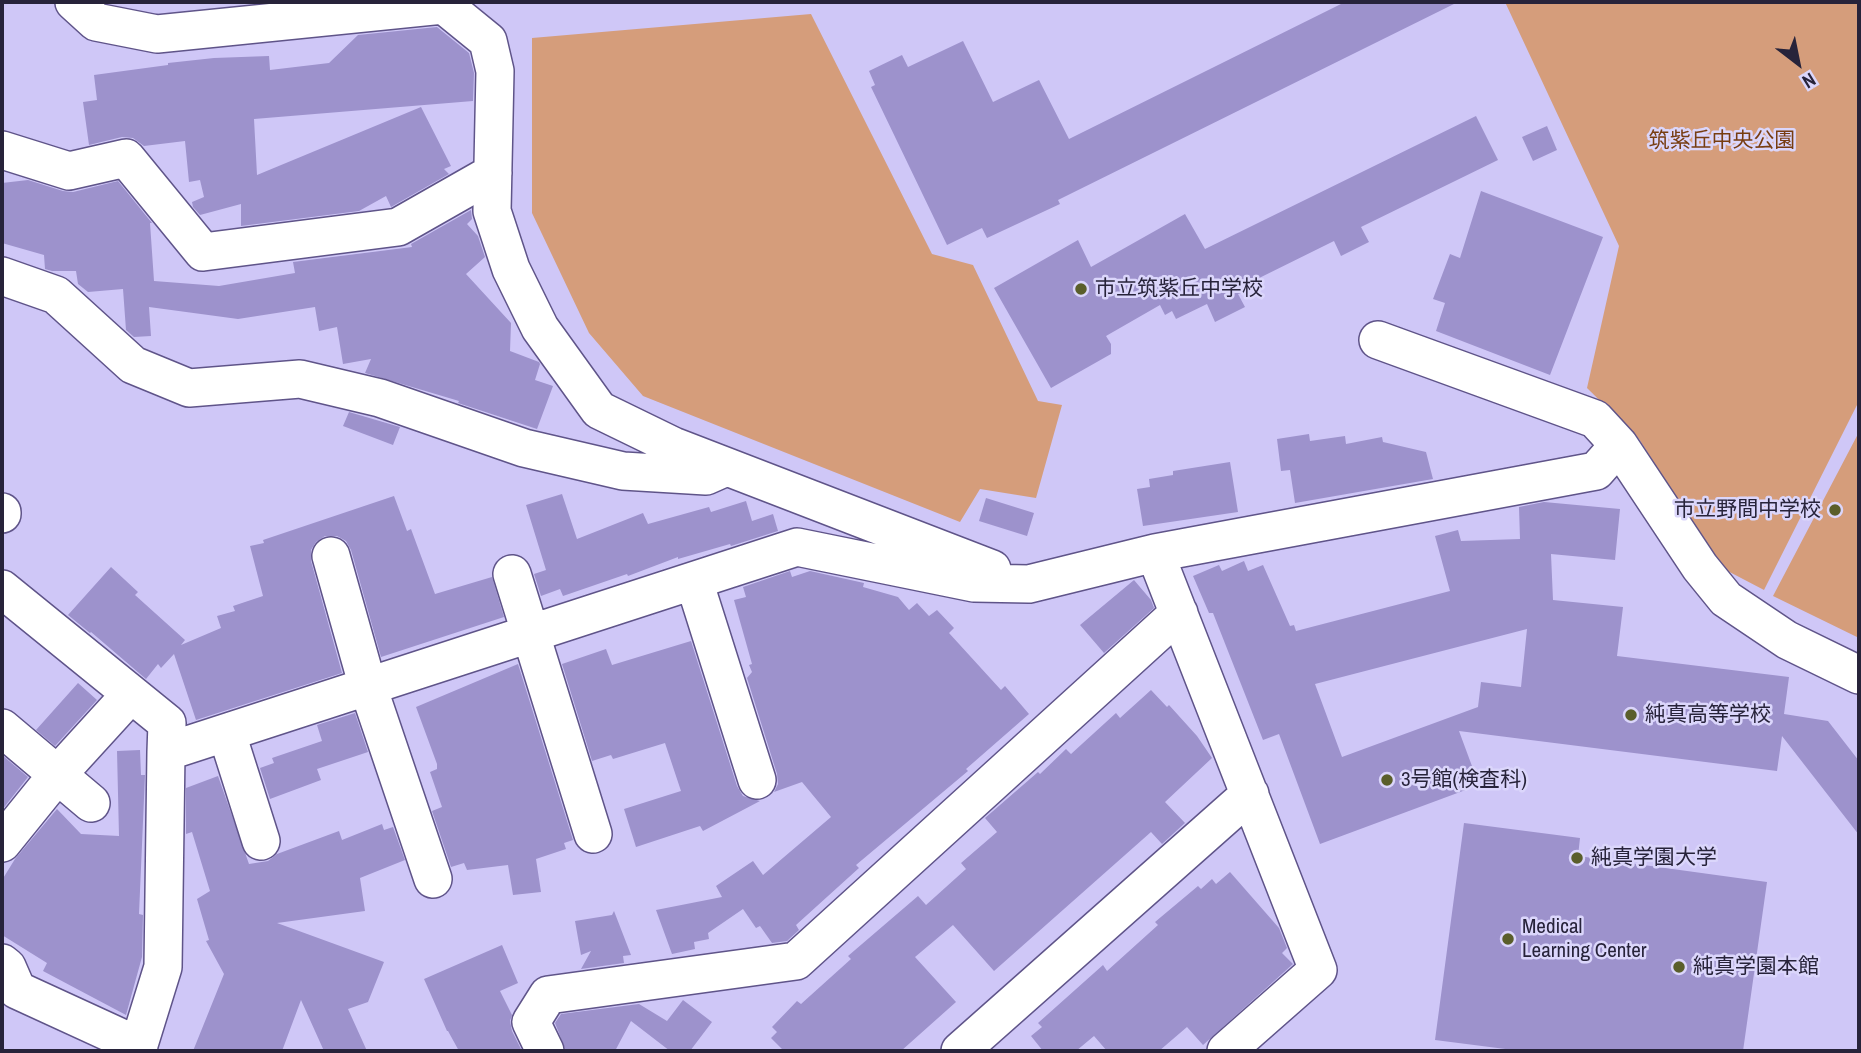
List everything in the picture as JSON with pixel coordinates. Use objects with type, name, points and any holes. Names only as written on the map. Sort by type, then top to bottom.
[{"type":"street","points":[[74,2],[96,22],[157,34],[441,3],[488,41],[495,71],[492,211],[511,269],[540,328],[599,410],[673,446],[1029,584]]},
{"type":"street","points":[[2,150],[69,171],[126,158],[203,252],[398,227],[493,173]]},
{"type":"street","points":[[2,275],[56,296],[133,365],[190,388],[300,379],[380,398],[524,448],[622,471],[706,477],[727,466]]},
{"type":"street","points":[[1378,340],[1595,419],[1619,445],[1700,567],[1726,599],[1787,640],[1859,676]]},
{"type":"street","points":[[166,752],[797,547],[974,583],[1029,584],[1156,553],[1596,471],[1619,445]]},
{"type":"street","points":[[1156,553],[1318,970],[1226,1051]]},
{"type":"street","points":[[331,556],[368,688],[433,879]]},
{"type":"street","points":[[512,574],[593,834]]},
{"type":"street","points":[[694,581],[757,780]]},
{"type":"street","points":[[2,589],[167,723],[163,967],[138,1049],[16,990],[7,967],[2,963]]},
{"type":"street","points":[[545,1051],[531,1022],[548,995],[796,961],[1179,613]]},
{"type":"street","points":[[2,843],[57,775],[130,695]]},
{"type":"street","points":[[2,728],[91,803]]},
{"type":"street","points":[[227,734],[261,841]]},
{"type":"street","points":[[960,1051],[1250,794]]},
{"type":"green space","name":"筑紫丘中央公園","points":[[1505,2],[1859,2],[1859,401],[1764,590],[1720,567],[1639,439],[1587,388],[1619,246]]},
{"type":"green space","points":[[811,14],[932,254],[973,265],[1038,401],[1062,405],[1036,498],[980,489],[960,522],[643,396],[589,333],[532,213],[532,38]]},
{"type":"green space","name":"市立野間中学校","points":[[1859,432],[1859,638],[1773,596]]},
{"type":"building","points":[[1345,2],[1458,2],[1058,200],[1060,204],[987,238],[982,228],[947,245],[871,87],[875,85],[869,71],[902,55],[908,67],[963,41],[993,102],[1039,80],[1069,139]]},
{"type":"building","points":[[437,27],[469,53],[474,73],[473,101],[254,119],[257,175],[421,107],[451,166],[444,169],[449,174],[391,207],[386,196],[359,211],[241,226],[241,204],[200,215],[193,207],[192,202],[204,197],[200,180],[189,182],[185,141],[144,146],[133,138],[122,137],[89,145],[83,102],[97,100],[94,75],[214,58],[269,56],[270,70],[329,63],[358,35]]},
{"type":"building","points":[[1476,116],[1498,160],[1361,227],[1369,242],[1341,256],[1334,241],[1241,287],[1244,292],[1238,294],[1245,307],[1215,322],[1207,304],[1176,319],[1172,311],[1165,315],[1160,305],[1106,336],[1111,344],[1111,354],[1051,388],[994,288],[1078,240],[1091,267],[1185,214],[1205,249]]},
{"type":"building","points":[[1547,126],[1557,150],[1533,161],[1522,137]]},
{"type":"building","points":[[28,180],[73,192],[118,181],[152,223],[154,281],[219,286],[295,273],[293,262],[412,247],[411,244],[471,210],[472,219],[467,224],[478,236],[485,257],[466,274],[511,323],[510,351],[539,362],[535,380],[553,386],[537,429],[458,403],[459,401],[365,373],[371,359],[343,364],[337,327],[319,331],[315,307],[238,319],[149,307],[151,336],[134,337],[126,330],[123,289],[88,292],[78,284],[76,271],[45,269],[44,255],[2,243],[2,183]]},
{"type":"building","points":[[1481,191],[1603,237],[1550,375],[1436,331],[1445,303],[1433,299],[1450,254],[1460,258]]},
{"type":"building","points":[[349,412],[400,427],[393,445],[343,426]]},
{"type":"building","points":[[1309,434],[1310,441],[1345,436],[1346,444],[1382,437],[1383,442],[1426,452],[1433,479],[1295,503],[1290,470],[1281,471],[1277,439]]},
{"type":"building","points":[[1230,462],[1238,512],[1143,526],[1137,489],[1150,487],[1149,479],[1173,475],[1173,471]]},
{"type":"building","points":[[562,494],[577,539],[643,513],[648,524],[709,507],[711,512],[746,501],[752,521],[773,514],[778,531],[731,546],[730,544],[678,557],[563,596],[560,589],[541,596],[534,574],[546,570],[526,505]]},
{"type":"building","points":[[394,496],[407,531],[411,529],[435,594],[492,577],[504,617],[381,657],[351,550],[346,541],[337,536],[325,536],[316,542],[311,550],[311,561],[342,673],[196,720],[174,654],[161,668],[158,664],[146,679],[68,615],[111,567],[138,592],[135,595],[185,640],[181,645],[221,628],[217,616],[235,611],[233,606],[263,596],[250,546]]},
{"type":"building","points":[[986,498],[1034,513],[1027,536],[979,521]]},
{"type":"building","points":[[1544,502],[1620,509],[1615,560],[1551,554],[1553,600],[1623,607],[1617,656],[1789,677],[1784,714],[1828,721],[1859,761],[1859,835],[1782,736],[1777,771],[1459,731],[1479,785],[1320,844],[1279,734],[1263,740],[1213,613],[1209,613],[1193,576],[1219,565],[1222,571],[1244,561],[1248,571],[1263,565],[1290,626],[1294,625],[1296,631],[1450,591],[1435,536],[1458,530],[1461,541],[1520,539],[1519,507]],"holes":[[[1527,629],[1521,687],[1481,682],[1478,707],[1342,757],[1315,684]]]},
{"type":"building","points":[[790,571],[792,577],[810,571],[864,583],[863,587],[898,597],[909,610],[917,603],[929,616],[937,610],[954,628],[949,633],[1001,690],[1005,686],[1029,714],[966,769],[968,771],[856,865],[859,868],[796,925],[799,930],[787,941],[772,943],[760,926],[756,928],[743,909],[708,933],[709,939],[694,942],[695,949],[672,954],[656,910],[722,897],[716,886],[753,861],[763,875],[831,817],[802,782],[774,792],[778,784],[777,774],[747,678],[752,672],[749,665],[752,664],[734,600],[746,597],[743,587]]},
{"type":"building","points":[[1134,580],[1151,600],[1154,608],[1104,653],[1080,625]]},
{"type":"building","points":[[691,641],[737,786],[743,796],[760,801],[703,831],[700,826],[636,847],[624,809],[681,791],[665,743],[613,759],[611,755],[592,761],[562,664],[606,649],[612,665]]},
{"type":"building","points":[[518,664],[573,840],[564,843],[566,849],[536,859],[541,892],[513,895],[508,865],[467,870],[464,863],[451,867],[432,811],[442,807],[430,772],[437,769],[437,764],[416,707]]},
{"type":"building","points":[[78,683],[97,700],[55,746],[36,730]]},
{"type":"building","points":[[1151,690],[1167,707],[1169,705],[1197,736],[1212,758],[1165,802],[1185,823],[1162,844],[1151,832],[994,971],[953,925],[915,957],[956,1002],[901,1051],[784,1051],[771,1038],[777,1032],[772,1027],[797,1001],[801,1004],[851,959],[848,956],[918,896],[926,905],[966,869],[961,863],[997,832],[985,818],[1038,772],[1040,774],[1066,749],[1071,754],[1116,713],[1120,718]]},
{"type":"building","points":[[355,713],[368,752],[317,769],[321,780],[270,799],[260,768],[274,763],[272,758],[322,741],[317,725]]},
{"type":"building","points":[[140,750],[141,775],[145,775],[139,914],[143,915],[142,957],[126,1015],[43,971],[47,963],[2,935],[2,880],[15,859],[57,809],[81,834],[119,836],[117,751]]},
{"type":"building","points":[[2,755],[28,777],[2,810]]},
{"type":"building","points":[[218,776],[249,864],[268,861],[277,854],[339,831],[342,840],[382,824],[384,830],[393,827],[405,860],[360,878],[365,911],[277,923],[384,962],[368,1002],[348,1009],[367,1051],[324,1051],[301,1000],[282,1051],[193,1051],[224,974],[206,941],[209,940],[197,899],[210,891],[192,832],[186,834],[186,788]]},
{"type":"building","points":[[1464,823],[1580,838],[1578,856],[1767,882],[1743,1051],[1521,1051],[1435,1040]]},
{"type":"building","points":[[1230,872],[1279,928],[1287,948],[1282,953],[1293,964],[1203,1045],[1187,1027],[1159,1051],[1107,1051],[1094,1036],[1076,1051],[1043,1051],[1031,1036],[1042,1027],[1038,1023],[1103,965],[1107,971],[1158,925],[1155,922],[1198,886],[1201,889],[1212,879],[1216,884]]},
{"type":"building","points":[[614,911],[631,955],[623,956],[624,963],[581,969],[591,951],[581,955],[575,921],[612,915]]},
{"type":"building","points":[[502,945],[518,983],[500,991],[512,1015],[512,1031],[522,1051],[459,1051],[424,979]]},
{"type":"building","points":[[683,1000],[712,1022],[690,1051],[670,1051],[631,1021],[615,1051],[566,1051],[555,1023],[561,1014],[639,1004],[667,1021]]},
{"type":"place","name":"市立筑紫丘中学校","points":[[1081,289]]},
{"type":"place","name":"市立野間中学校","points":[[1835,510]]},
{"type":"place","name":"純真高等学校","points":[[1631,715]]},
{"type":"place","name":"3号館(検査科)","points":[[1387,780]]},
{"type":"place","name":"純真学園大学","points":[[1577,858]]},
{"type":"place","name":"Medical Learning Center","points":[[1508,939]]},
{"type":"place","name":"純真学園本館","points":[[1679,967]]}]
